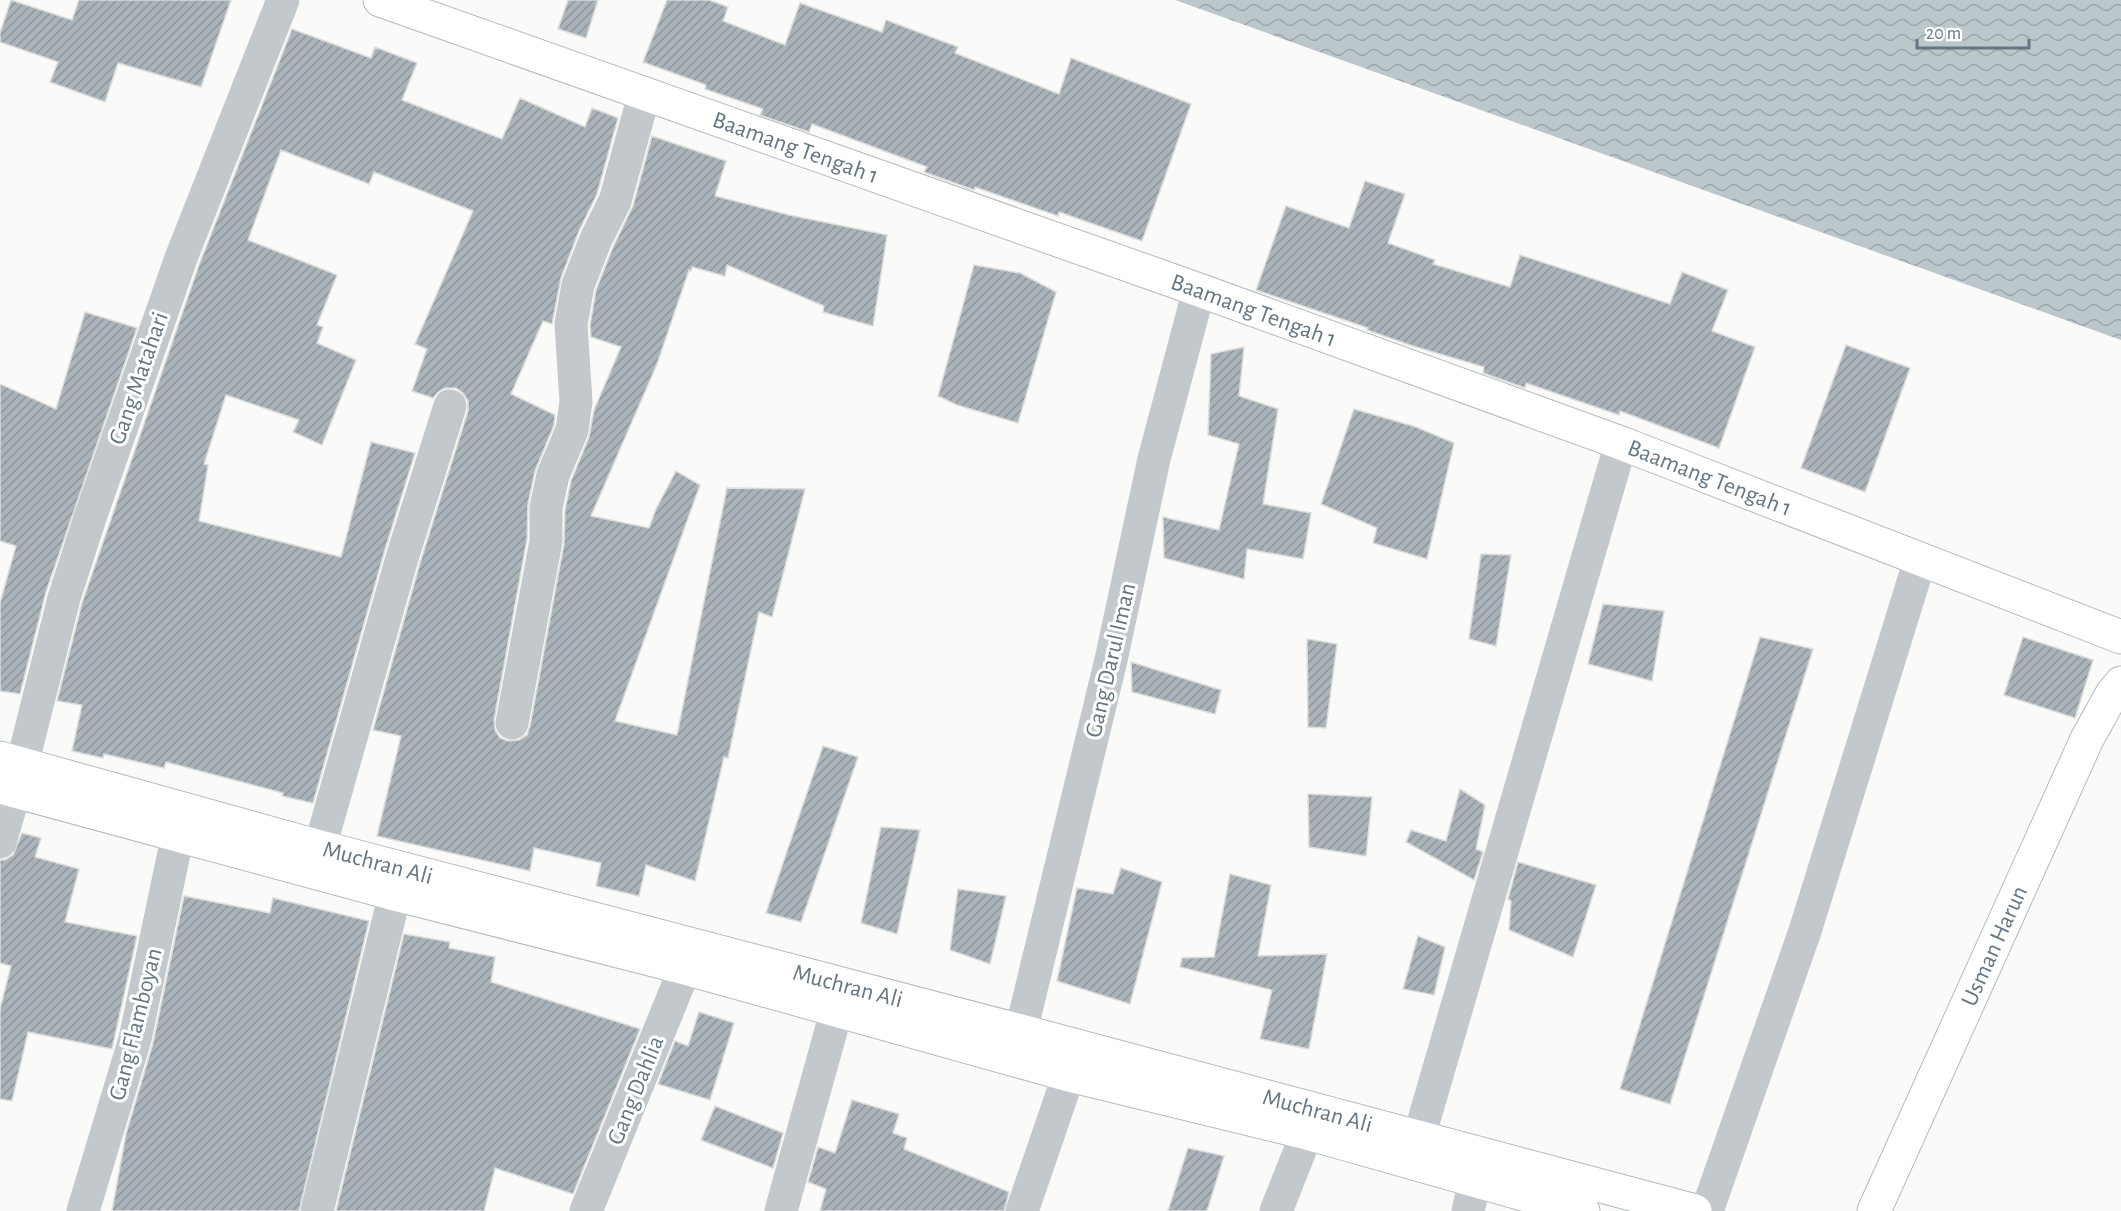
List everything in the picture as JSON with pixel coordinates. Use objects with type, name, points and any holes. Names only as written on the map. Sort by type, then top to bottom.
[{"type":"street","name":"Gang Matahari","points":[[0,842],[9,775],[98,495],[180,258],[284,0]]},
{"type":"street","name":"Baamang Tengah 1","points":[[380,0],[1199,290],[1621,443],[2121,637]]},
{"type":"street","points":[[512,723],[546,541],[546,508],[553,475],[573,430],[576,402],[571,324],[578,285],[596,239],[615,201],[644,95]]},
{"type":"street","name":"Gang Darul Iman","points":[[1020,1031],[1111,660],[1154,459],[1199,290]]},
{"type":"street","points":[[320,848],[402,558],[450,406]]},
{"type":"street","points":[[1419,1137],[1621,443]]},
{"type":"street","points":[[1707,1211],[1805,931],[1920,560]]},
{"type":"street","name":"Usman Harun","points":[[1874,1211],[2087,740],[2112,694],[2121,683]]},
{"type":"street","name":"Muchran Ali","points":[[9,775],[178,834],[395,894],[685,968],[837,1010],[1419,1137],[1695,1211]]},
{"type":"street","name":"Muchran Ali","points":[[9,775],[320,848],[1020,1031],[1074,1061],[1306,1133],[1472,1196],[1584,1211]]},
{"type":"street","name":"Gang Flamboyan","points":[[83,1211],[135,1039],[178,834]]},
{"type":"street","points":[[317,1211],[395,894]]},
{"type":"street","name":"Gang Dahlia","points":[[586,1211],[685,968]]},
{"type":"street","points":[[781,1211],[837,1010]]},
{"type":"street","points":[[1022,1211],[1074,1061]]},
{"type":"street","points":[[1276,1211],[1306,1133]]},
{"type":"water","points":[[1175,0],[2121,0],[2121,340]]},
{"type":"building","points":[[11,0],[72,20],[79,0],[231,0],[201,87],[118,63],[105,102],[50,82],[58,62],[0,42],[0,33]]},
{"type":"building","points":[[568,0],[598,0],[586,38],[558,29]]},
{"type":"building","points":[[667,0],[709,0],[728,7],[723,21],[785,45],[800,3],[882,32],[886,20],[958,47],[955,53],[1059,94],[1071,58],[1191,104],[1142,241],[1059,212],[1058,216],[975,187],[974,190],[924,172],[927,167],[812,124],[809,132],[760,115],[763,109],[705,89],[706,85],[643,62]]},
{"type":"building","points":[[292,29],[371,58],[375,47],[417,63],[402,100],[502,139],[520,98],[585,127],[592,108],[618,118],[597,194],[579,231],[561,278],[552,324],[543,321],[511,394],[555,415],[554,425],[535,471],[528,504],[527,539],[494,720],[495,730],[500,738],[508,741],[519,740],[527,735],[530,726],[564,544],[565,510],[571,481],[589,437],[594,410],[621,347],[591,337],[590,325],[596,290],[633,206],[652,136],[726,161],[715,196],[789,215],[887,235],[873,326],[823,312],[824,306],[727,265],[725,276],[692,267],[691,271],[689,270],[657,364],[591,516],[649,528],[656,509],[676,471],[700,485],[615,721],[677,735],[727,488],[805,489],[772,617],[759,612],[728,758],[724,757],[695,881],[646,865],[639,896],[596,886],[601,863],[534,848],[530,871],[377,836],[401,736],[373,730],[420,563],[468,411],[468,401],[456,388],[445,388],[433,398],[412,391],[427,349],[415,344],[473,211],[374,172],[369,184],[281,150],[248,240],[337,275],[317,325],[323,327],[317,343],[356,360],[322,445],[293,432],[299,420],[226,395],[204,464],[208,465],[199,521],[341,557],[371,442],[415,453],[313,803],[166,762],[164,768],[104,754],[103,758],[72,751],[82,705],[57,701],[82,603],[199,265]]},
{"type":"building","points":[[1365,181],[1405,194],[1388,243],[1435,260],[1433,264],[1510,287],[1520,255],[1670,304],[1682,272],[1728,290],[1712,331],[1755,347],[1719,448],[1620,411],[1619,415],[1526,383],[1525,388],[1483,373],[1484,367],[1413,346],[1367,330],[1368,328],[1256,290],[1286,206],[1349,228]]},
{"type":"building","points":[[974,265],[1020,273],[1056,292],[1018,423],[957,405],[938,396]]},
{"type":"building","points":[[85,312],[137,328],[46,592],[20,694],[0,691],[0,603],[16,546],[0,541],[0,384],[56,409]]},
{"type":"building","points":[[1846,345],[1910,368],[1865,492],[1801,468]]},
{"type":"building","points":[[1244,347],[1239,396],[1278,409],[1263,504],[1311,513],[1303,559],[1247,549],[1244,579],[1164,558],[1163,517],[1219,530],[1239,444],[1208,435],[1211,354]]},
{"type":"building","points":[[1354,409],[1416,427],[1454,443],[1427,559],[1373,543],[1377,528],[1321,504]]},
{"type":"building","points":[[1481,554],[1511,555],[1496,646],[1469,639]]},
{"type":"building","points":[[1603,604],[1664,611],[1652,681],[1588,664]]},
{"type":"building","points":[[1760,637],[1813,649],[1670,1104],[1620,1089]]},
{"type":"building","points":[[2023,637],[2093,660],[2075,718],[2004,695]]},
{"type":"building","points":[[1307,639],[1337,644],[1326,728],[1308,727]]},
{"type":"building","points":[[1131,662],[1221,690],[1215,714],[1132,692]]},
{"type":"building","points":[[823,746],[858,757],[801,922],[766,913]]},
{"type":"building","points":[[1460,789],[1485,805],[1476,849],[1483,852],[1474,880],[1406,842],[1411,830],[1446,841]]},
{"type":"building","points":[[1308,794],[1372,797],[1366,856],[1309,847]]},
{"type":"building","points":[[881,827],[920,830],[897,934],[861,923]]},
{"type":"building","points":[[22,833],[41,838],[35,857],[79,869],[65,922],[137,936],[112,1049],[28,1032],[12,1101],[0,1099],[0,1009],[11,966],[0,963],[0,860],[13,855]]},
{"type":"building","points":[[1518,862],[1596,885],[1573,957],[1509,930],[1511,901],[1508,899]]},
{"type":"building","points":[[1121,868],[1162,882],[1130,1004],[1057,981],[1077,888],[1113,894]]},
{"type":"building","points":[[1230,874],[1271,885],[1258,956],[1327,954],[1309,1049],[1260,1039],[1272,990],[1180,967],[1182,958],[1214,957]]},
{"type":"building","points":[[958,889],[1006,896],[990,964],[950,950]]},
{"type":"building","points":[[184,896],[270,913],[273,898],[369,921],[299,1211],[112,1211],[126,1134],[153,1043]]},
{"type":"building","points":[[404,934],[450,942],[449,948],[495,957],[491,982],[640,1029],[573,1194],[495,1168],[484,1211],[336,1211]]},
{"type":"building","points":[[1418,936],[1445,947],[1434,995],[1403,989]]},
{"type":"building","points":[[699,1012],[734,1023],[710,1100],[658,1084],[675,1041],[688,1046]]},
{"type":"building","points":[[852,1100],[899,1114],[893,1133],[907,1138],[904,1149],[1009,1192],[1004,1211],[820,1211],[826,1189],[808,1182],[818,1147],[835,1153]]},
{"type":"building","points":[[715,1106],[783,1133],[773,1168],[701,1140]]},
{"type":"building","points":[[1188,1148],[1224,1156],[1207,1211],[1168,1211]]}]
